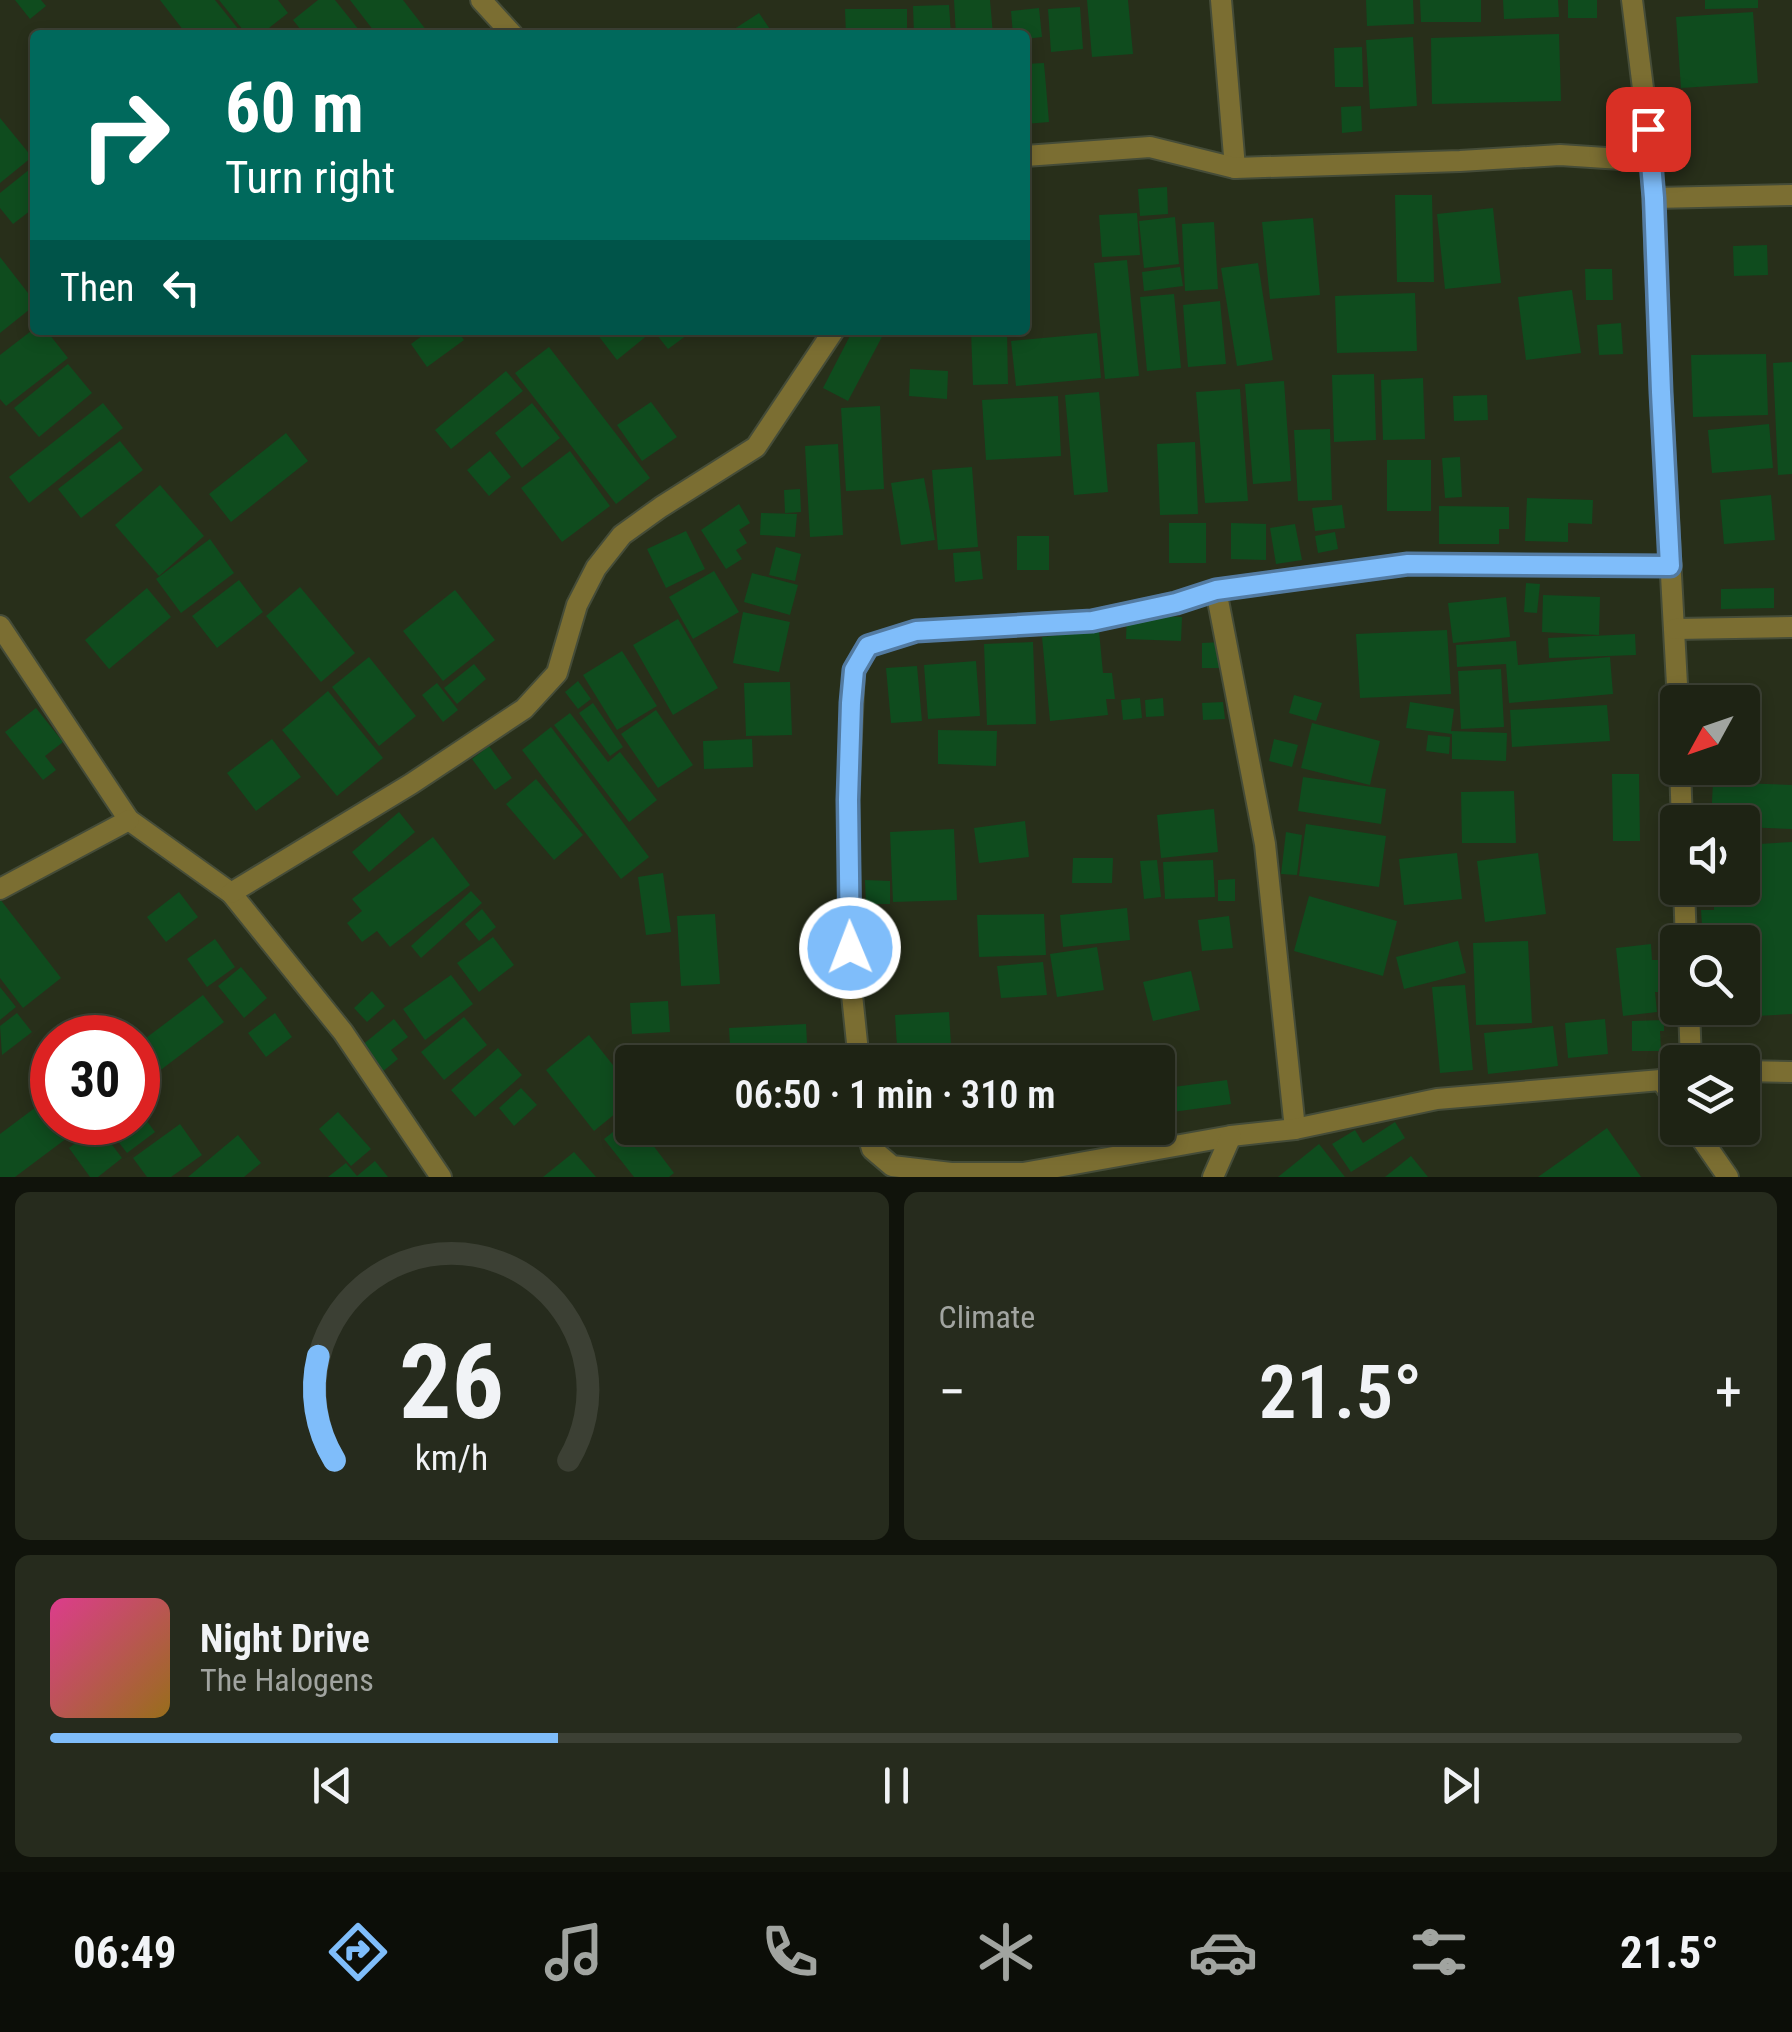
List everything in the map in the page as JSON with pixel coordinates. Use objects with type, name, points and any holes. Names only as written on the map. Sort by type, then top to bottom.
[{"type":"street","points":[[481,0],[508,30]]},
{"type":"street","points":[[1221,0],[1235,168]]},
{"type":"street","points":[[1632,0],[1652,161],[1677,685]]},
{"type":"street","points":[[1030,156],[1150,147],[1235,168],[1560,155],[1652,161]]},
{"type":"street","points":[[1654,198],[1792,196]]},
{"type":"street","points":[[231,893],[411,784],[524,709],[556,673],[577,605],[596,568],[622,535],[756,447],[830,335]]},
{"type":"street","points":[[856,1045],[851,985],[848,800],[854,670],[868,646],[916,631],[1092,621],[1216,590],[1408,564],[1670,566]]},
{"type":"street","points":[[1216,590],[1265,844],[1295,1129]]},
{"type":"street","points":[[0,626],[129,820],[231,893],[344,1032],[441,1177]]},
{"type":"street","points":[[1675,629],[1792,627]]},
{"type":"street","points":[[0,889],[129,820]]},
{"type":"street","points":[[1760,1071],[1792,1072]]},
{"type":"street","points":[[871,1145],[892,1166],[951,1173],[1023,1173],[1231,1136],[1295,1129],[1437,1099],[1660,1078]]},
{"type":"street","points":[[1213,1177],[1231,1136]]},
{"type":"street","points":[[1706,1145],[1728,1177]]},
{"type":"building","points":[[15,0],[41,0],[46,6],[30,19]]},
{"type":"building","points":[[160,0],[215,0],[239,30],[183,30]]},
{"type":"building","points":[[219,0],[278,0],[288,13],[266,30],[243,30]]},
{"type":"building","points":[[318,0],[335,0],[359,30],[301,30],[293,20]]},
{"type":"building","points":[[350,0],[403,0],[426,30],[373,30]]},
{"type":"building","points":[[954,0],[990,0],[993,30],[956,30]]},
{"type":"building","points":[[1087,0],[1128,0],[1133,54],[1092,57]]},
{"type":"building","points":[[1366,0],[1413,0],[1414,24],[1367,26]]},
{"type":"building","points":[[1420,0],[1481,0],[1481,22],[1421,22]]},
{"type":"building","points":[[1503,0],[1558,0],[1559,17],[1504,19]]},
{"type":"building","points":[[1568,0],[1597,0],[1597,18],[1568,18]]},
{"type":"building","points":[[1705,0],[1758,0],[1758,8],[1705,9]]},
{"type":"building","points":[[949,5],[951,30],[914,30],[913,6]]},
{"type":"building","points":[[1080,7],[1083,49],[1051,52],[1048,9]]},
{"type":"building","points":[[1039,8],[1042,37],[1030,38],[1030,30],[1013,30],[1011,11]]},
{"type":"building","points":[[845,9],[907,9],[907,30],[846,30]]},
{"type":"building","points":[[1753,12],[1758,83],[1681,88],[1676,17]]},
{"type":"building","points":[[759,13],[771,30],[733,30]]},
{"type":"building","points":[[1559,34],[1561,101],[1432,104],[1431,38]]},
{"type":"building","points":[[1413,37],[1417,106],[1370,109],[1366,40]]},
{"type":"building","points":[[1362,47],[1363,87],[1335,87],[1334,48]]},
{"type":"building","points":[[1044,63],[1049,122],[1030,124],[1030,64]]},
{"type":"building","points":[[1361,106],[1362,131],[1342,133],[1341,107]]},
{"type":"building","points":[[0,118],[30,159],[0,183]]},
{"type":"building","points":[[30,169],[30,211],[13,224],[0,208],[0,193]]},
{"type":"building","points":[[1167,187],[1168,214],[1140,216],[1138,189]]},
{"type":"building","points":[[1395,195],[1432,195],[1434,282],[1397,282]]},
{"type":"building","points":[[1493,208],[1501,283],[1445,289],[1437,214]]},
{"type":"building","points":[[1137,213],[1140,255],[1102,257],[1099,215]]},
{"type":"building","points":[[1175,217],[1179,264],[1144,268],[1139,221]]},
{"type":"building","points":[[1313,218],[1320,295],[1270,299],[1262,222]]},
{"type":"building","points":[[1214,222],[1218,289],[1185,291],[1182,224]]},
{"type":"building","points":[[1767,245],[1768,275],[1734,276],[1733,246]]},
{"type":"building","points":[[0,257],[30,296],[30,309],[0,333]]},
{"type":"building","points":[[1127,260],[1139,376],[1105,379],[1094,263]]},
{"type":"building","points":[[1258,263],[1273,360],[1237,366],[1221,268]]},
{"type":"building","points":[[1180,267],[1183,286],[1144,291],[1142,272]]},
{"type":"building","points":[[1585,269],[1612,269],[1613,300],[1586,300]]},
{"type":"building","points":[[1572,290],[1581,353],[1526,360],[1518,297]]},
{"type":"building","points":[[1415,293],[1417,351],[1337,353],[1335,296]]},
{"type":"building","points":[[1174,294],[1181,368],[1147,371],[1140,297]]},
{"type":"building","points":[[1220,301],[1226,364],[1188,367],[1183,305]]},
{"type":"building","points":[[1621,323],[1623,354],[1599,355],[1597,325]]},
{"type":"building","points":[[30,332],[30,335],[50,335],[68,358],[6,406],[0,399],[0,355]]},
{"type":"building","points":[[1097,333],[1101,378],[1016,386],[1011,341]]},
{"type":"building","points":[[423,335],[460,335],[464,340],[427,367],[411,344]]},
{"type":"building","points":[[598,335],[648,335],[617,360]]},
{"type":"building","points":[[657,335],[687,335],[668,349]]},
{"type":"building","points":[[850,335],[883,335],[848,401],[823,388]]},
{"type":"building","points":[[971,335],[1007,335],[1008,384],[973,385]]},
{"type":"building","points":[[549,347],[650,478],[616,504],[515,373]]},
{"type":"building","points":[[1766,354],[1768,415],[1693,417],[1691,355]]},
{"type":"building","points":[[1792,362],[1792,474],[1778,475],[1773,363]]},
{"type":"building","points":[[68,364],[92,393],[39,437],[14,408]]},
{"type":"building","points":[[910,369],[948,371],[947,399],[909,396]]},
{"type":"building","points":[[506,371],[523,391],[451,449],[435,430]]},
{"type":"building","points":[[1374,374],[1376,440],[1334,442],[1332,375]]},
{"type":"building","points":[[1423,378],[1425,439],[1383,440],[1381,380]]},
{"type":"building","points":[[1284,381],[1291,481],[1253,484],[1245,384]]},
{"type":"building","points":[[1240,389],[1248,501],[1205,503],[1196,392]]},
{"type":"building","points":[[1099,392],[1108,492],[1074,495],[1065,395]]},
{"type":"building","points":[[1487,395],[1488,420],[1454,421],[1453,396]]},
{"type":"building","points":[[1058,396],[1061,456],[986,460],[982,400]]},
{"type":"building","points":[[651,402],[677,437],[642,461],[617,425]]},
{"type":"building","points":[[103,403],[123,428],[29,503],[9,477]]},
{"type":"building","points":[[532,403],[560,438],[522,468],[495,433]]},
{"type":"building","points":[[880,406],[884,489],[846,491],[841,408]]},
{"type":"building","points":[[1769,424],[1773,468],[1712,473],[1708,430]]},
{"type":"building","points":[[1330,429],[1332,500],[1298,501],[1294,430]]},
{"type":"building","points":[[286,433],[308,461],[231,522],[209,494]]},
{"type":"building","points":[[120,441],[143,470],[81,518],[58,489]]},
{"type":"building","points":[[1195,442],[1198,514],[1160,515],[1157,444]]},
{"type":"building","points":[[838,444],[843,535],[810,537],[805,446]]},
{"type":"building","points":[[490,451],[511,477],[489,496],[467,470]]},
{"type":"building","points":[[570,451],[610,506],[562,542],[521,488]]},
{"type":"building","points":[[1460,457],[1462,497],[1445,498],[1442,458]]},
{"type":"building","points":[[1387,460],[1431,460],[1431,511],[1387,511]]},
{"type":"building","points":[[972,467],[978,547],[938,550],[932,470]]},
{"type":"building","points":[[924,478],[935,540],[901,545],[891,483]]},
{"type":"building","points":[[160,485],[204,536],[159,576],[115,525]]},
{"type":"building","points":[[800,489],[801,512],[785,513],[784,490]]},
{"type":"building","points":[[1771,495],[1775,540],[1724,544],[1720,500]]},
{"type":"building","points":[[1527,498],[1593,500],[1592,524],[1568,523],[1568,542],[1525,541]]},
{"type":"building","points":[[739,504],[750,523],[739,530],[747,543],[736,550],[742,559],[726,569],[701,530]]},
{"type":"building","points":[[1342,505],[1345,528],[1315,531],[1312,508]]},
{"type":"building","points":[[1439,506],[1509,507],[1509,529],[1499,529],[1499,544],[1439,544]]},
{"type":"building","points":[[761,513],[797,514],[795,537],[760,535]]},
{"type":"building","points":[[1169,523],[1206,523],[1206,563],[1169,563]]},
{"type":"building","points":[[1231,523],[1266,524],[1266,560],[1231,559]]},
{"type":"building","points":[[1295,524],[1302,560],[1276,564],[1270,528]]},
{"type":"building","points":[[686,531],[705,569],[666,588],[647,549]]},
{"type":"building","points":[[1335,532],[1338,549],[1318,553],[1315,536]]},
{"type":"building","points":[[1017,536],[1049,536],[1049,570],[1017,570]]},
{"type":"building","points":[[210,539],[234,573],[181,613],[156,579]]},
{"type":"building","points":[[776,547],[801,554],[795,581],[769,575]]},
{"type":"building","points":[[980,551],[983,579],[955,582],[953,553]]},
{"type":"building","points":[[714,571],[739,612],[693,639],[669,597]]},
{"type":"building","points":[[752,573],[798,585],[790,615],[744,602]]},
{"type":"building","points":[[239,580],[263,612],[217,648],[192,616]]},
{"type":"building","points":[[1526,583],[1540,584],[1537,613],[1524,612]]},
{"type":"building","points":[[300,587],[355,653],[321,682],[266,616]]},
{"type":"building","points":[[147,588],[171,617],[109,669],[85,640]]},
{"type":"building","points":[[1774,588],[1774,608],[1721,609],[1721,589]]},
{"type":"building","points":[[455,590],[495,640],[443,681],[403,631]]},
{"type":"building","points":[[1543,595],[1600,597],[1599,635],[1542,632]]},
{"type":"building","points":[[1506,597],[1510,637],[1453,643],[1448,603]]},
{"type":"building","points":[[743,612],[790,622],[779,672],[733,663]]},
{"type":"building","points":[[1127,614],[1182,617],[1181,641],[1126,639]]},
{"type":"building","points":[[678,619],[718,688],[673,715],[633,645]]},
{"type":"building","points":[[1447,630],[1451,694],[1360,698],[1356,634]]},
{"type":"building","points":[[1099,631],[1103,673],[1112,673],[1115,699],[1106,699],[1108,715],[1050,721],[1042,637]]},
{"type":"building","points":[[1635,634],[1636,655],[1549,658],[1548,638]]},
{"type":"building","points":[[1516,641],[1518,665],[1610,657],[1613,694],[1509,703],[1506,664],[1457,667],[1456,645]]},
{"type":"building","points":[[1033,642],[1036,724],[987,725],[984,644]]},
{"type":"building","points":[[1222,642],[1223,668],[1202,668],[1202,643]]},
{"type":"building","points":[[622,651],[657,706],[617,730],[583,675]]},
{"type":"building","points":[[369,657],[416,716],[379,746],[332,687]]},
{"type":"building","points":[[976,661],[980,716],[928,719],[924,665]]},
{"type":"building","points":[[474,664],[486,679],[457,704],[444,688]]},
{"type":"building","points":[[917,666],[922,721],[891,723],[886,668]]},
{"type":"building","points":[[1501,669],[1504,727],[1461,729],[1458,671]]},
{"type":"building","points":[[578,681],[591,699],[578,709],[565,692]]},
{"type":"building","points":[[790,682],[792,735],[746,736],[744,683]]},
{"type":"building","points":[[437,683],[458,710],[443,722],[422,695]]},
{"type":"building","points":[[328,691],[383,758],[337,796],[282,730]]},
{"type":"building","points":[[1294,695],[1322,703],[1316,721],[1289,713]]},
{"type":"building","points":[[1140,698],[1142,718],[1123,720],[1121,700]]},
{"type":"building","points":[[1163,698],[1164,716],[1146,717],[1145,700]]},
{"type":"building","points":[[1223,702],[1225,719],[1203,720],[1202,703]]},
{"type":"building","points":[[1410,702],[1454,709],[1451,731],[1507,733],[1506,761],[1452,759],[1452,734],[1406,728]]},
{"type":"building","points":[[593,703],[623,747],[610,756],[579,713]]},
{"type":"building","points":[[1607,705],[1610,741],[1512,747],[1510,710]]},
{"type":"building","points":[[36,708],[63,742],[45,756],[56,770],[43,780],[5,732]]},
{"type":"building","points":[[656,710],[693,765],[658,788],[621,734]]},
{"type":"building","points":[[570,713],[608,762],[620,752],[657,800],[629,822],[554,725]]},
{"type":"building","points":[[1312,723],[1380,741],[1370,785],[1301,768]]},
{"type":"building","points":[[551,727],[649,857],[621,879],[522,750]]},
{"type":"building","points":[[938,730],[997,731],[996,766],[938,764]]},
{"type":"building","points":[[1428,735],[1450,737],[1449,754],[1426,751]]},
{"type":"building","points":[[272,739],[301,777],[256,811],[227,773]]},
{"type":"building","points":[[752,739],[753,767],[704,769],[703,741]]},
{"type":"building","points":[[1274,739],[1298,745],[1292,767],[1269,761]]},
{"type":"building","points":[[489,746],[512,778],[495,790],[472,759]]},
{"type":"building","points":[[1612,774],[1639,774],[1640,841],[1613,841]]},
{"type":"building","points":[[1303,777],[1386,789],[1381,824],[1298,811]]},
{"type":"building","points":[[536,779],[583,835],[554,860],[506,804]]},
{"type":"building","points":[[1713,785],[1792,785],[1792,829],[1760,828],[1760,805],[1712,805]]},
{"type":"building","points":[[1514,791],[1516,843],[1462,843],[1461,792]]},
{"type":"building","points":[[1214,809],[1218,852],[1161,858],[1157,815]]},
{"type":"building","points":[[399,812],[415,832],[369,872],[352,852]]},
{"type":"building","points":[[1025,821],[1029,857],[979,863],[974,828]]},
{"type":"building","points":[[1306,824],[1386,836],[1379,887],[1299,876]]},
{"type":"building","points":[[954,829],[957,900],[893,902],[890,832]]},
{"type":"building","points":[[1286,832],[1302,835],[1297,875],[1281,874]]},
{"type":"building","points":[[433,837],[470,885],[390,947],[377,931],[362,942],[347,923],[362,911],[352,899]]},
{"type":"building","points":[[1792,842],[1792,1014],[1760,1016],[1760,925],[1702,925],[1701,910],[1714,910],[1714,905],[1760,905],[1760,844]]},
{"type":"building","points":[[1457,853],[1462,899],[1404,905],[1399,859]]},
{"type":"building","points":[[1538,853],[1546,914],[1485,922],[1477,861]]},
{"type":"building","points":[[1073,858],[1113,858],[1112,883],[1072,883]]},
{"type":"building","points":[[1157,860],[1161,897],[1144,899],[1140,861]]},
{"type":"building","points":[[1213,860],[1215,897],[1165,899],[1163,862]]},
{"type":"building","points":[[663,873],[671,932],[646,935],[638,877]]},
{"type":"building","points":[[1235,879],[1235,901],[1218,901],[1218,880]]},
{"type":"building","points":[[865,880],[890,881],[890,904],[866,904]]},
{"type":"building","points":[[471,891],[482,903],[421,958],[411,946]]},
{"type":"building","points":[[179,892],[198,917],[166,942],[147,917]]},
{"type":"building","points":[[1309,896],[1397,921],[1383,976],[1294,951]]},
{"type":"building","points":[[0,899],[61,978],[23,1008],[0,978]]},
{"type":"building","points":[[1127,908],[1130,940],[1063,947],[1060,915]]},
{"type":"building","points":[[482,909],[496,927],[479,941],[465,924]]},
{"type":"building","points":[[715,914],[720,984],[681,986],[677,916]]},
{"type":"building","points":[[1044,914],[1046,955],[979,957],[977,915]]},
{"type":"building","points":[[1229,916],[1233,948],[1202,951],[1198,920]]},
{"type":"building","points":[[493,937],[514,965],[479,992],[457,963]]},
{"type":"building","points":[[215,939],[235,967],[207,987],[187,959]]},
{"type":"building","points":[[1458,941],[1466,973],[1404,989],[1396,957]]},
{"type":"building","points":[[1528,941],[1532,1023],[1476,1025],[1473,943]]},
{"type":"building","points":[[1651,944],[1652,960],[1659,960],[1660,971],[1660,992],[1655,992],[1657,1012],[1623,1016],[1616,948]]},
{"type":"building","points":[[1097,947],[1104,990],[1057,997],[1050,954]]},
{"type":"building","points":[[1043,962],[1047,995],[1001,998],[997,966]]},
{"type":"building","points":[[241,967],[267,998],[244,1018],[218,986]]},
{"type":"building","points":[[1191,971],[1200,1010],[1153,1021],[1143,982]]},
{"type":"building","points":[[451,975],[473,1004],[425,1040],[403,1009]]},
{"type":"building","points":[[1465,985],[1473,1070],[1440,1073],[1432,987]]},
{"type":"building","points":[[0,987],[16,1007],[0,1020]]},
{"type":"building","points":[[372,991],[385,1006],[367,1022],[354,1008]]},
{"type":"building","points":[[203,995],[224,1022],[160,1070],[160,1027]]},
{"type":"building","points":[[668,1001],[670,1032],[632,1034],[630,1003]]},
{"type":"building","points":[[949,1012],[951,1045],[897,1045],[895,1015]]},
{"type":"building","points":[[17,1013],[30,1034],[2,1055],[0,1026]]},
{"type":"building","points":[[275,1013],[292,1037],[266,1057],[248,1033]]},
{"type":"building","points":[[464,1017],[487,1045],[444,1080],[421,1052]]},
{"type":"building","points":[[394,1019],[408,1037],[391,1050],[398,1059],[382,1072],[361,1046]]},
{"type":"building","points":[[1605,1019],[1608,1054],[1568,1058],[1565,1023]]},
{"type":"building","points":[[1660,1020],[1664,1031],[1660,1031],[1660,1051],[1632,1051],[1632,1021]]},
{"type":"building","points":[[806,1024],[807,1045],[730,1045],[729,1028]]},
{"type":"building","points":[[1553,1026],[1558,1066],[1488,1074],[1484,1033]]},
{"type":"building","points":[[589,1035],[615,1068],[615,1114],[594,1131],[546,1070]]},
{"type":"building","points":[[498,1048],[522,1075],[475,1117],[451,1090]]},
{"type":"building","points":[[1227,1080],[1231,1104],[1175,1112],[1175,1087]]},
{"type":"building","points":[[521,1088],[537,1105],[514,1126],[499,1108]]},
{"type":"building","points":[[30,1112],[30,1145],[58,1145],[15,1177],[0,1177],[0,1134]]},
{"type":"building","points":[[338,1112],[371,1149],[351,1166],[319,1129]]},
{"type":"building","points":[[1395,1122],[1405,1138],[1351,1172],[1332,1144],[1355,1130],[1363,1143]]},
{"type":"building","points":[[180,1124],[202,1155],[171,1177],[147,1177],[133,1158],[151,1145],[160,1145],[160,1138]]},
{"type":"building","points":[[1607,1128],[1641,1177],[1538,1177]]},
{"type":"building","points":[[615,1130],[615,1145],[653,1145],[674,1173],[669,1177],[634,1177],[604,1139]]},
{"type":"building","points":[[238,1135],[261,1163],[244,1177],[188,1177]]},
{"type":"building","points":[[1319,1144],[1345,1177],[1278,1177]]},
{"type":"building","points":[[112,1145],[122,1158],[98,1177],[90,1177],[69,1148]]},
{"type":"building","points":[[121,1145],[138,1145],[127,1153]]},
{"type":"building","points":[[574,1152],[596,1177],[543,1177]]},
{"type":"building","points":[[1411,1156],[1428,1177],[1385,1177]]},
{"type":"building","points":[[375,1161],[388,1177],[328,1177],[346,1163],[357,1176]]},
{"type":"route","points":[[850,948],[851,703],[854,670],[868,646],[916,631],[1092,621],[1216,590],[1408,564],[1670,566],[1648,129]]}]
